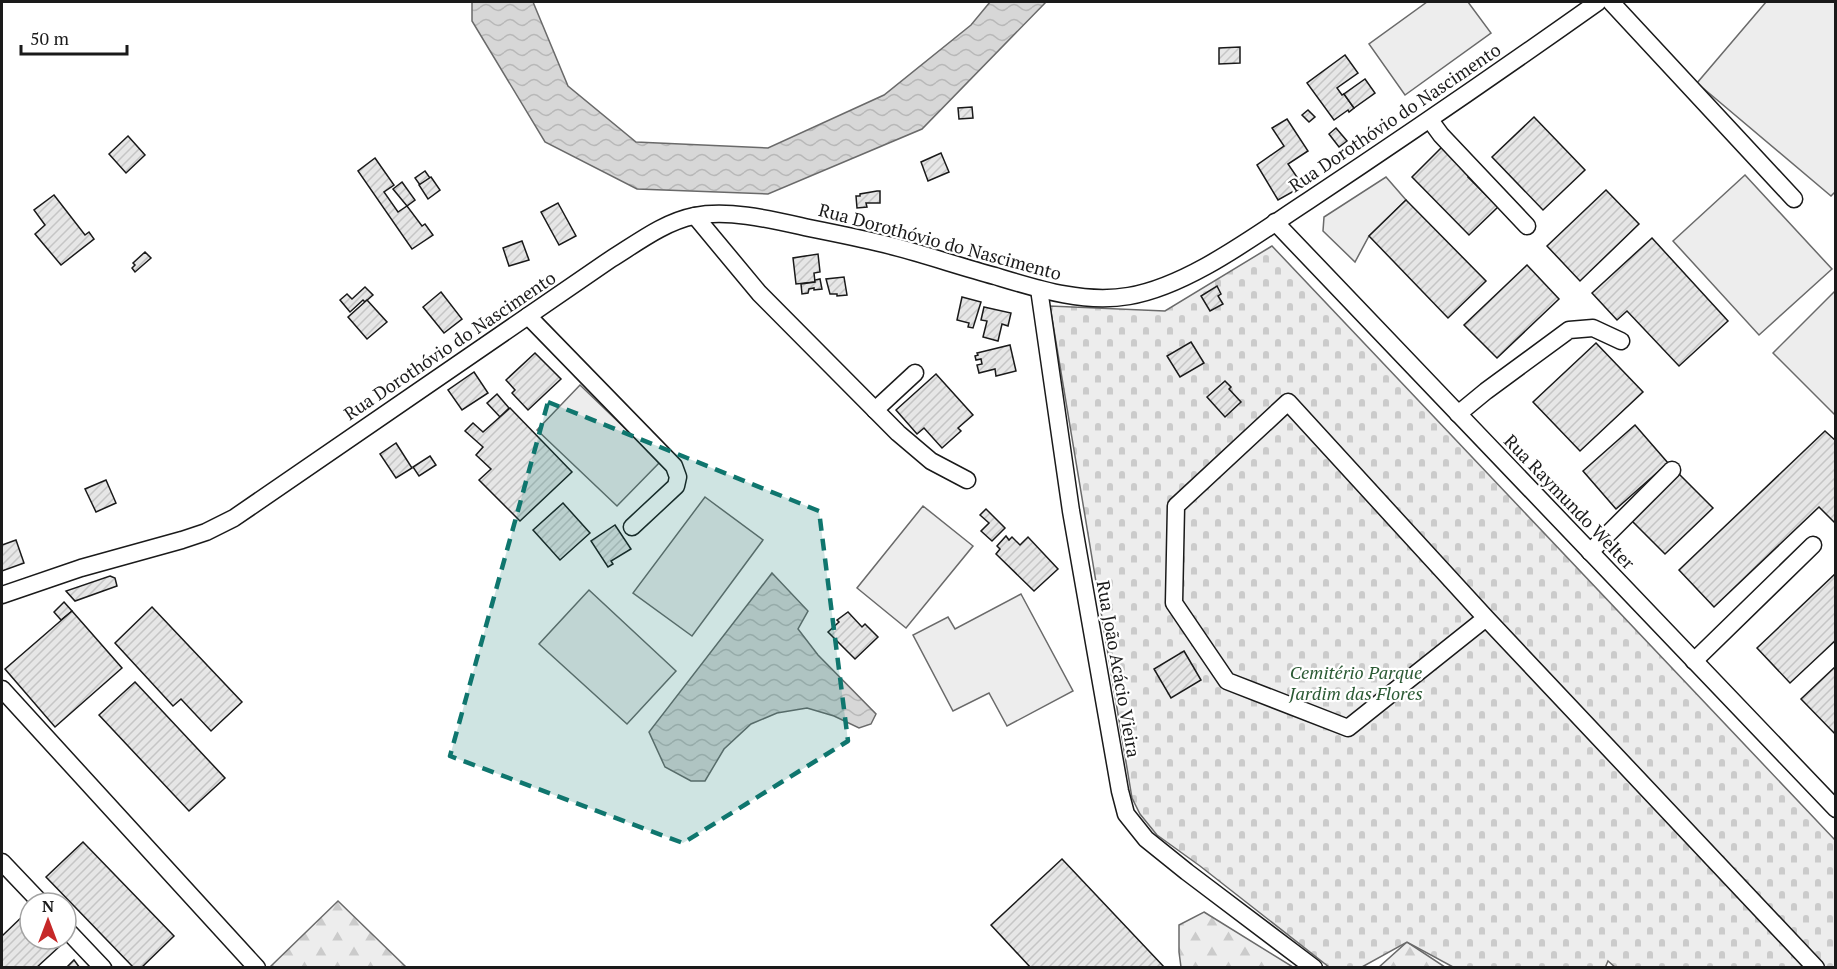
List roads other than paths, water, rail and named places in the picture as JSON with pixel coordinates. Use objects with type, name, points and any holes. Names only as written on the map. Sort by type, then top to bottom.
[{"type":"street","name":"Rua Dorothóvio do Nascimento","points":[[2,596],[81,568],[190,538],[234,518],[637,242],[680,221],[695,216],[718,214],[761,217],[884,244],[1039,290],[1093,298],[1128,297],[1144,293],[1196,271],[1275,222],[1430,120],[1598,2]]},
{"type":"street","points":[[1611,2],[1794,199]]},
{"type":"street","points":[[1430,120],[1441,135],[1527,226]]},
{"type":"street","points":[[695,216],[759,293],[898,433],[931,461],[967,480]]},
{"type":"street","name":"Rua Raymundo Welter","points":[[1275,222],[1836,809]]},
{"type":"street","name":"Rua João Acácio Vieira","points":[[1039,290],[1071,511],[1126,814],[1146,839],[1314,968]]},
{"type":"street","points":[[528,316],[674,466],[678,477],[676,486],[632,527]]},
{"type":"street","points":[[1458,414],[1569,330],[1593,328],[1621,341]]},
{"type":"street","points":[[875,410],[915,373]]},
{"type":"street","points":[[1486,618],[1348,728],[1227,681],[1174,603],[1176,506],[1288,402],[1486,618],[1816,968]]},
{"type":"street","points":[[1590,552],[1672,470]]},
{"type":"street","points":[[1694,661],[1813,545]]},
{"type":"street","points":[[2,689],[257,968]]},
{"type":"street","points":[[2,862],[30,891]]},
{"type":"street","points":[[78,941],[104,968]]},
{"type":"water","points":[[472,2],[533,2],[568,86],[636,142],[768,148],[884,95],[971,25],[990,2],[1046,2],[922,129],[768,194],[637,189],[545,142],[472,21]]},
{"type":"water","points":[[772,573],[808,611],[798,629],[818,655],[876,714],[871,724],[859,728],[834,716],[807,708],[777,713],[751,724],[724,749],[705,781],[691,781],[665,767],[649,732]]},
{"type":"park label","name":"Cemitério Parque Jardim das Flores","points":[[1356,683]]}]
